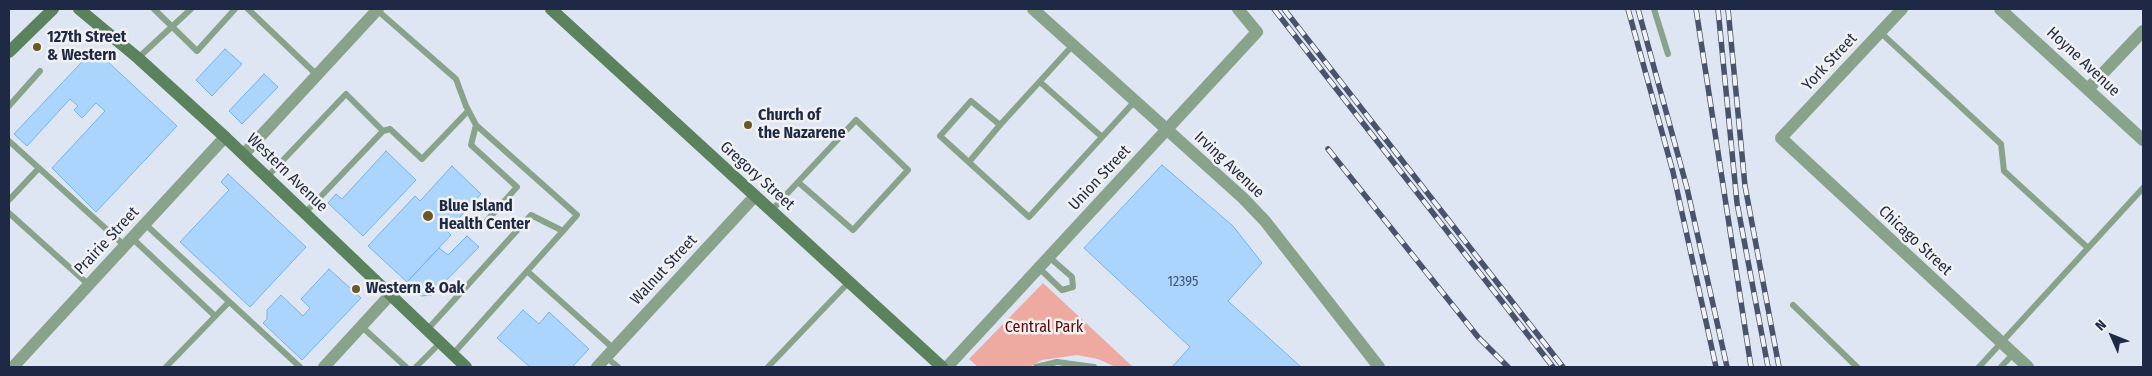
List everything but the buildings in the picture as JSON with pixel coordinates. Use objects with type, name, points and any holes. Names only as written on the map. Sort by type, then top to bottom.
[{"type":"main road","points":[[9,52],[53,9]]},
{"type":"main road","name":"Western Avenue","points":[[79,9],[138,58],[226,137],[466,367]]},
{"type":"main road","name":"Gregory Street","points":[[551,9],[942,367]]},
{"type":"street","points":[[244,154],[378,9]]},
{"type":"street","name":"Irving Avenue","points":[[1032,9],[1243,198],[1265,221],[1379,367]]},
{"type":"street","name":"Union Street","points":[[947,367],[1257,32],[1238,9]]},
{"type":"street","name":"York Street","points":[[1781,138],[1902,9]]},
{"type":"street","name":"Hoyne Avenue","points":[[2000,9],[2143,140]]},
{"type":"street","points":[[2088,89],[2143,31]]},
{"type":"street","name":"Prairie Street","points":[[13,367],[226,137]]},
{"type":"street","name":"Chicago Street","points":[[1781,138],[2028,367]]},
{"type":"street","name":"Walnut Street","points":[[597,367],[755,196]]},
{"type":"street","points":[[324,367],[390,295]]},
{"type":"lane","points":[[154,9],[197,51],[235,9]]},
{"type":"lane","points":[[138,58],[191,9]]},
{"type":"lane","points":[[248,9],[317,75]]},
{"type":"lane","points":[[378,9],[456,79],[468,111],[476,125],[577,215],[452,355]]},
{"type":"lane","points":[[1654,9],[1668,54]]},
{"type":"lane","points":[[1880,32],[2001,144],[2004,171],[2088,248]]},
{"type":"lane","points":[[969,162],[1073,45]]},
{"type":"lane","points":[[9,106],[40,71]]},
{"type":"lane","points":[[1040,82],[1102,137]]},
{"type":"lane","points":[[267,177],[346,94],[384,130]]},
{"type":"lane","points":[[1000,125],[971,101],[940,136],[1029,217],[1135,101]]},
{"type":"lane","points":[[306,214],[384,130],[390,129],[422,160],[468,111]]},
{"type":"lane","points":[[771,211],[798,182],[856,120],[908,170],[853,230],[798,182]]},
{"type":"lane","points":[[476,125],[471,145],[517,187],[483,225]]},
{"type":"lane","points":[[9,141],[215,316]]},
{"type":"lane","points":[[9,200],[39,168]]},
{"type":"lane","points":[[1979,367],[2143,188]]},
{"type":"lane","points":[[9,213],[89,285]]},
{"type":"lane","points":[[427,330],[531,215],[563,231]]},
{"type":"lane","points":[[145,224],[300,367]]},
{"type":"lane","points":[[1038,268],[1062,290],[1072,287],[1072,277],[1049,256]]},
{"type":"lane","points":[[527,271],[610,353],[618,367]]},
{"type":"lane","points":[[768,367],[849,282]]},
{"type":"lane","points":[[166,367],[229,302]]},
{"type":"lane","points":[[1793,305],[1857,367]]},
{"type":"lane","points":[[361,326],[406,367]]},
{"type":"lane","points":[[416,367],[440,342]]},
{"type":"lane","points":[[2001,367],[2013,354]]},
{"type":"lane","points":[[1036,367],[1056,362],[1094,367]]},
{"type":"green space","name":"Central Park","points":[[1043,283],[1133,367],[1116,367],[1098,359],[1077,355],[1042,360],[1029,367],[978,367],[969,359]]},
{"type":"railway","points":[[1274,9],[1553,367]]},
{"type":"railway","points":[[1284,9],[1563,367]]},
{"type":"railway","points":[[1628,9],[1673,172],[1716,367]]},
{"type":"railway","points":[[1638,9],[1687,188],[1727,367]]},
{"type":"railway","points":[[1696,9],[1751,367]]},
{"type":"railway","points":[[1718,9],[1737,203],[1768,367]]},
{"type":"railway","points":[[1728,9],[1745,186],[1779,367]]},
{"type":"railway","points":[[1328,149],[1478,337],[1508,367]]},
{"type":"place","name":"127th Street & Western","points":[[37,47]]},
{"type":"place","name":"Church of the Nazarene","points":[[748,125]]},
{"type":"place","name":"Blue Island Health Center","points":[[428,216]]},
{"type":"place","name":"Western & Oak","points":[[356,289]]}]
